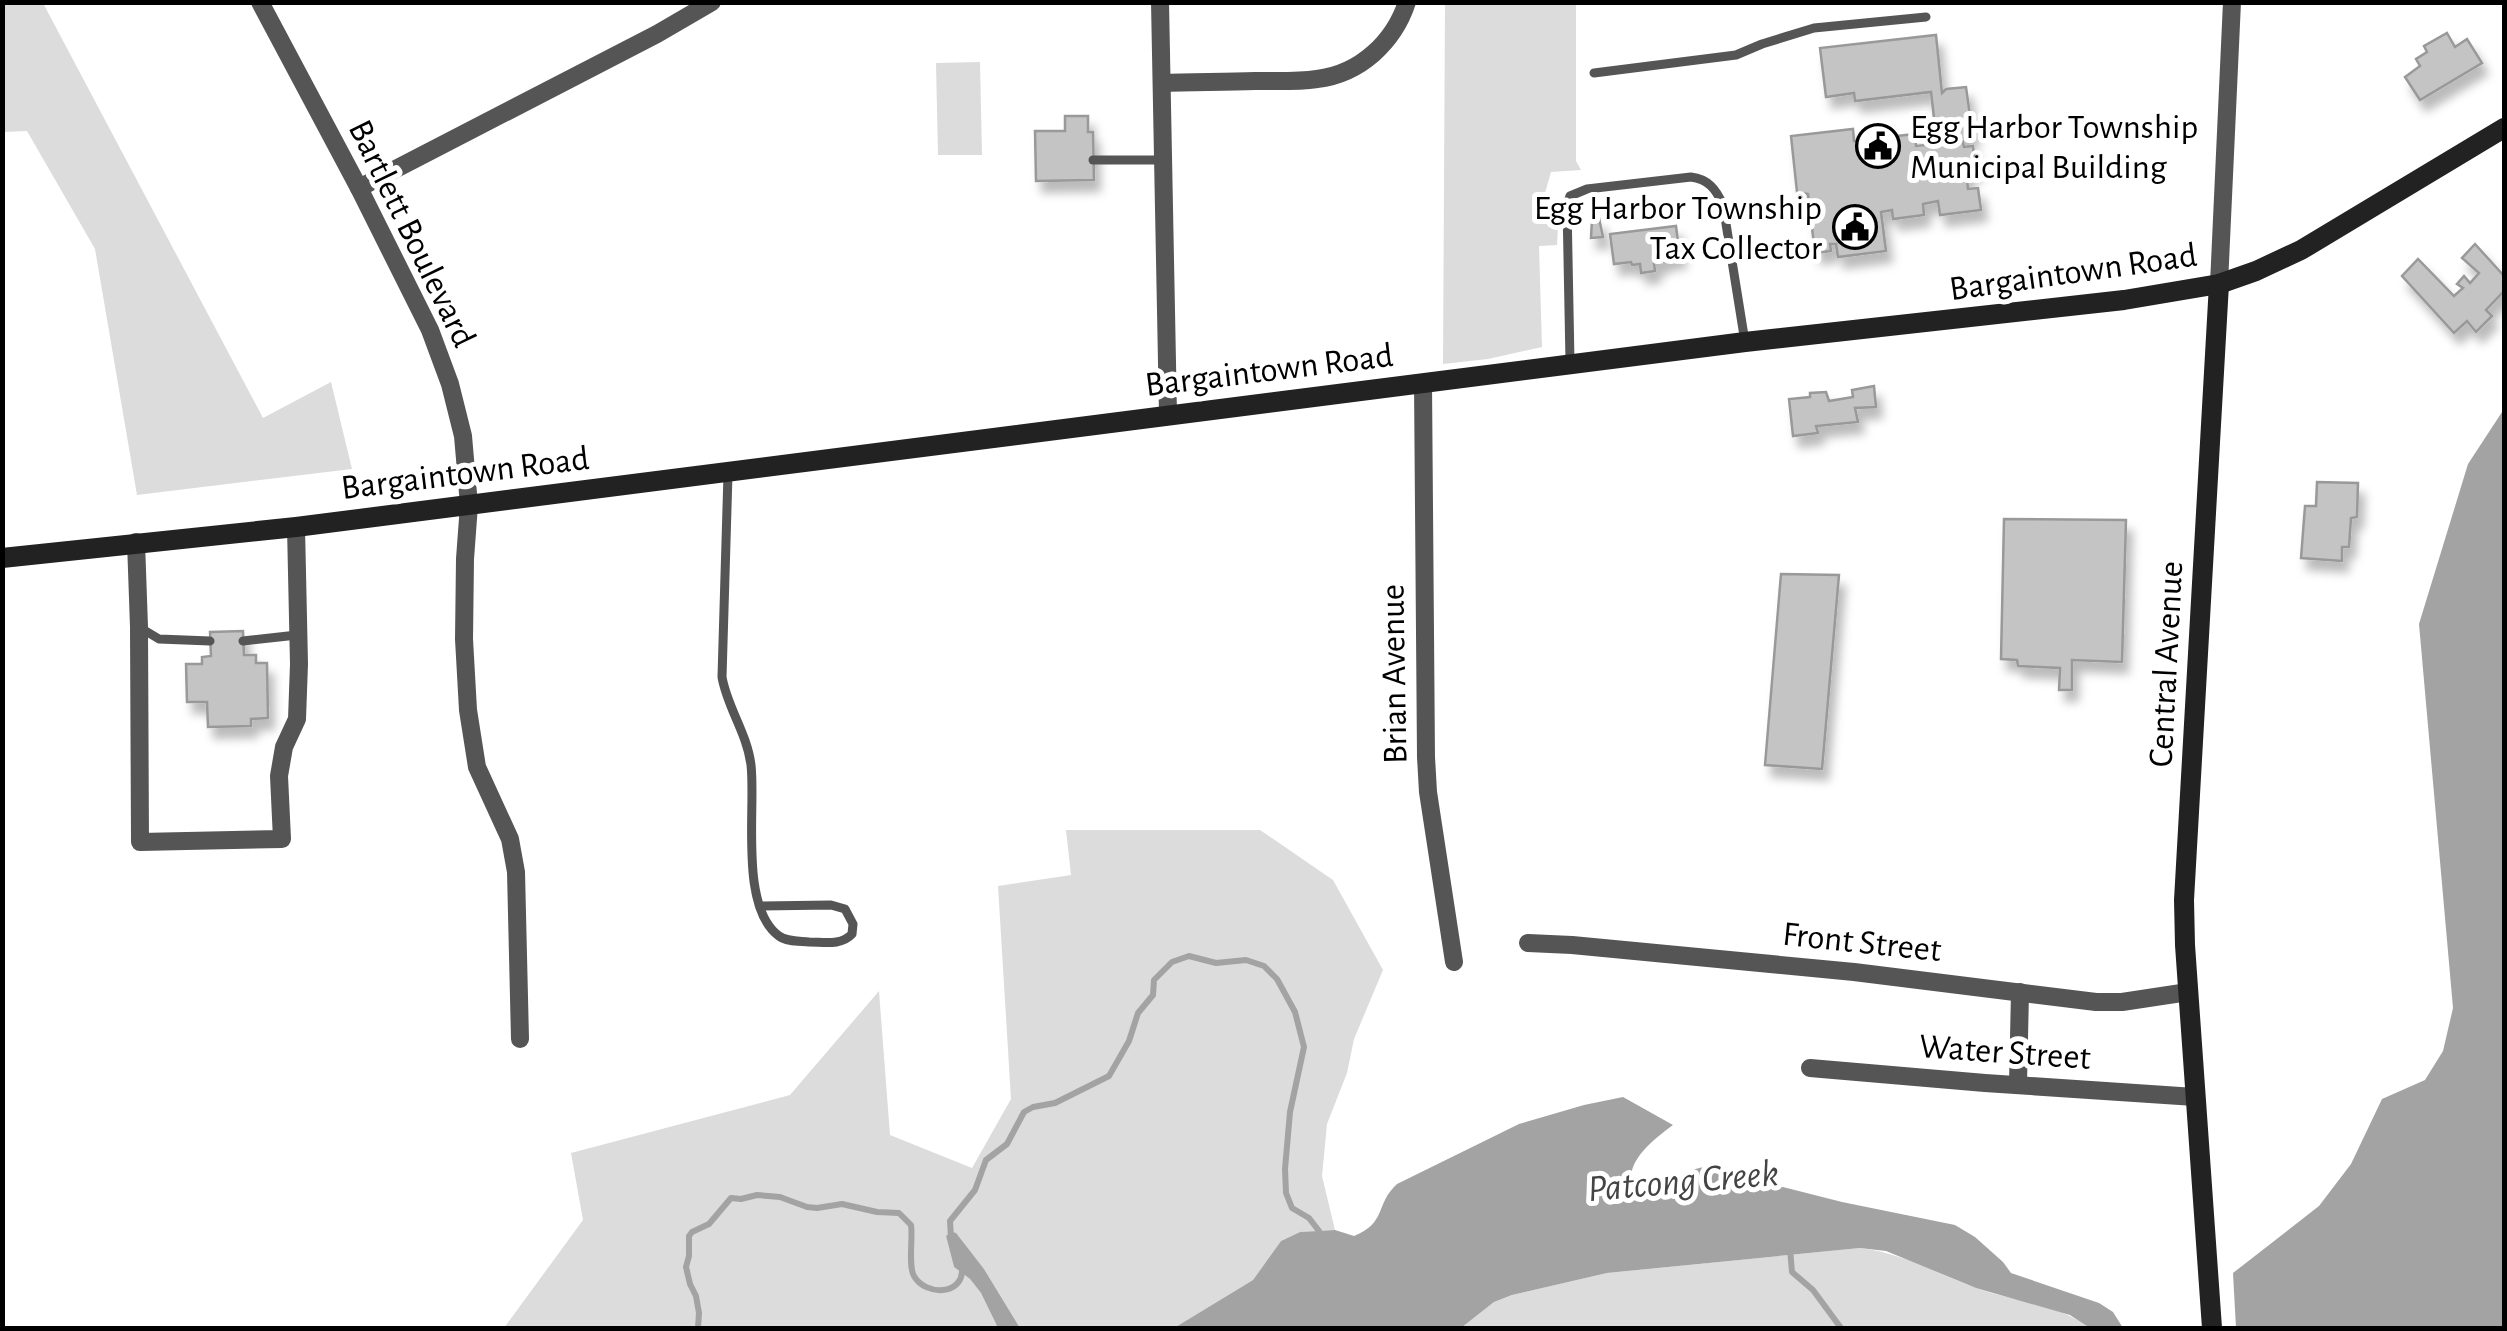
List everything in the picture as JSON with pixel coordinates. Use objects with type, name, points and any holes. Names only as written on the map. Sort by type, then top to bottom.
[{"type":"main road","name":"Bargaintown Road","points":[[2,558],[296,527],[1746,342],[2124,300],[2219,284],[2301,250],[2504,128]]},
{"type":"main road","name":"Central Avenue","points":[[2212,1328],[2188,992],[2184,876],[2219,284]]},
{"type":"street","name":"Bartlett Boulevard","points":[[260,2],[430,330],[450,384],[463,436],[469,505],[464,623],[468,710],[477,767],[510,839],[516,872],[520,1038]]},
{"type":"street","points":[[359,188],[712,2]]},
{"type":"street","points":[[1160,2],[1168,414]]},
{"type":"street","points":[[1162,83],[1310,80],[1337,74],[1362,62],[1385,42],[1397,26],[1406,2]]},
{"type":"street","name":"Central Avenue","points":[[2219,284],[2232,2]]},
{"type":"street","name":"Brian Avenue","points":[[1423,383],[1426,757],[1454,962]]},
{"type":"street","points":[[136,542],[140,842],[282,839],[278,776],[284,747],[297,719],[296,527]]},
{"type":"street","name":"Front Street","points":[[1528,943],[1714,958],[2114,1003],[2188,992]]},
{"type":"street","points":[[2018,1084],[2020,992]]},
{"type":"street","name":"Water Street","points":[[1810,1068],[2196,1096]]},
{"type":"lane","points":[[1594,73],[1736,55],[1814,28],[1926,17]]},
{"type":"lane","points":[[1093,160],[1164,160]]},
{"type":"lane","points":[[1570,364],[1567,205],[1574,193],[1587,188],[1691,177],[1712,186],[1726,214],[1746,342]]},
{"type":"lane","points":[[728,471],[722,676],[750,764],[753,879],[760,906],[778,936],[790,941],[841,942],[852,934],[852,924],[844,909],[831,905],[760,906]]},
{"type":"lane","points":[[140,626],[159,639],[210,641]]},
{"type":"lane","points":[[243,641],[297,636]]},
{"type":"shaded area","points":[[2,3],[43,3],[263,418],[331,382],[352,469],[137,495],[95,249],[27,131],[3,132]]},
{"type":"shaded area","points":[[1445,3],[1576,3],[1576,161],[1581,170],[1551,172],[1541,207],[1545,222],[1558,226],[1557,245],[1539,246],[1542,347],[1443,364]]},
{"type":"shaded area","points":[[980,62],[982,155],[938,155],[936,63]]},
{"type":"shaded area","points":[[1066,830],[1260,830],[1333,880],[1383,970],[1354,1039],[1347,1073],[1327,1124],[1322,1176],[1335,1230],[1300,1232],[1281,1241],[1253,1280],[1174,1328],[1020,1328],[984,1269],[946,1236],[954,1267],[981,1293],[998,1328],[504,1328],[583,1220],[571,1153],[790,1095],[879,991],[890,1135],[972,1168],[1011,1099],[998,886],[1071,875]]},
{"type":"shaded area","points":[[1860,1248],[2051,1309],[2090,1328],[1461,1328],[1494,1302],[1512,1295],[1607,1273]]},
{"type":"water","points":[[2504,409],[2504,1328],[2236,1328],[2233,1273],[2319,1206],[2351,1164],[2382,1099],[2425,1080],[2443,1051],[2453,1008],[2419,624],[2468,464]]},
{"type":"water","name":"Patcong Creek","points":[[1623,1097],[1673,1125],[1636,1160],[1631,1179],[1640,1194],[1651,1193],[1682,1174],[1704,1167],[1842,1202],[1955,1225],[1975,1237],[2011,1273],[2099,1303],[2113,1312],[2123,1328],[2090,1328],[2070,1315],[1976,1288],[1886,1251],[1860,1248],[1607,1273],[1512,1295],[1494,1302],[1461,1328],[1174,1328],[1253,1280],[1281,1241],[1300,1232],[1335,1230],[1354,1236],[1372,1225],[1397,1184],[1519,1124]]},
{"type":"water","points":[[952,1232],[984,1269],[1020,1328],[998,1328],[981,1293],[954,1267],[946,1236]]},
{"type":"building","points":[[2447,33],[2455,47],[2467,39],[2482,63],[2420,100],[2405,77],[2420,66],[2416,59],[2427,52],[2424,46]]},
{"type":"building","name":"Egg Harbor Township Municipal Building","points":[[1936,35],[1942,93],[1966,87],[1973,137],[1962,138],[1964,147],[1973,146],[1976,169],[1966,171],[1968,189],[1978,188],[1981,210],[1940,215],[1938,201],[1923,204],[1924,215],[1893,219],[1892,210],[1881,212],[1886,251],[1838,257],[1836,244],[1830,244],[1831,251],[1815,253],[1808,194],[1797,192],[1791,136],[1853,129],[1854,141],[1868,139],[1868,144],[1915,134],[1916,146],[1937,144],[1931,92],[1855,101],[1854,93],[1826,97],[1820,48]]},
{"type":"building","points":[[1065,116],[1088,116],[1088,132],[1093,132],[1094,180],[1036,181],[1035,131],[1065,131]]},
{"type":"building","points":[[1599,218],[1603,237],[1591,238],[1592,219]]},
{"type":"building","points":[[1676,226],[1680,257],[1662,259],[1663,262],[1654,263],[1655,271],[1641,273],[1640,264],[1614,264],[1610,234]]},
{"type":"building","points":[[2475,244],[2504,276],[2504,291],[2486,310],[2492,316],[2476,332],[2467,321],[2454,333],[2402,276],[2418,259],[2454,296],[2463,288],[2457,284],[2464,276],[2470,283],[2479,273],[2462,258]]},
{"type":"building","points":[[1874,386],[1876,407],[1855,408],[1858,422],[1816,426],[1818,433],[1793,436],[1789,399],[1826,392],[1829,401],[1853,397],[1852,390]]},
{"type":"building","points":[[2317,482],[2358,483],[2357,517],[2351,518],[2349,547],[2342,547],[2342,561],[2301,558],[2305,506],[2316,506]]},
{"type":"building","points":[[2004,519],[2126,520],[2122,662],[2072,660],[2072,690],[2059,690],[2060,668],[2018,666],[2017,660],[2001,659]]},
{"type":"building","points":[[1781,574],[1839,575],[1822,769],[1765,765]]},
{"type":"building","points":[[243,631],[244,655],[256,655],[256,663],[267,663],[268,718],[251,719],[251,726],[208,727],[207,702],[187,702],[186,664],[202,664],[202,657],[211,656],[210,632]]},
{"type":"waterway","points":[[951,1238],[950,1221],[975,1190],[986,1160],[1007,1144],[1024,1112],[1055,1103],[1109,1076],[1129,1041],[1138,1013],[1153,995],[1154,980],[1172,962],[1189,956],[1216,963],[1246,960],[1264,966],[1277,979],[1295,1012],[1304,1047],[1290,1112],[1286,1193],[1292,1208],[1309,1218],[1319,1231]]},
{"type":"waterway","points":[[698,1328],[696,1296],[686,1267],[689,1236],[709,1224],[731,1198],[780,1197],[807,1207],[842,1204],[899,1213],[911,1225],[911,1266],[919,1283],[935,1290],[951,1288],[961,1277],[962,1268]]},
{"type":"waterway","points":[[1790,1249],[1792,1272],[1813,1290],[1841,1328]]},
{"type":"place","name":"Egg Harbor Township Municipal Building","points":[[1878,146]]},
{"type":"place","name":"Egg Harbor Township Tax Collector","points":[[1855,227]]}]
